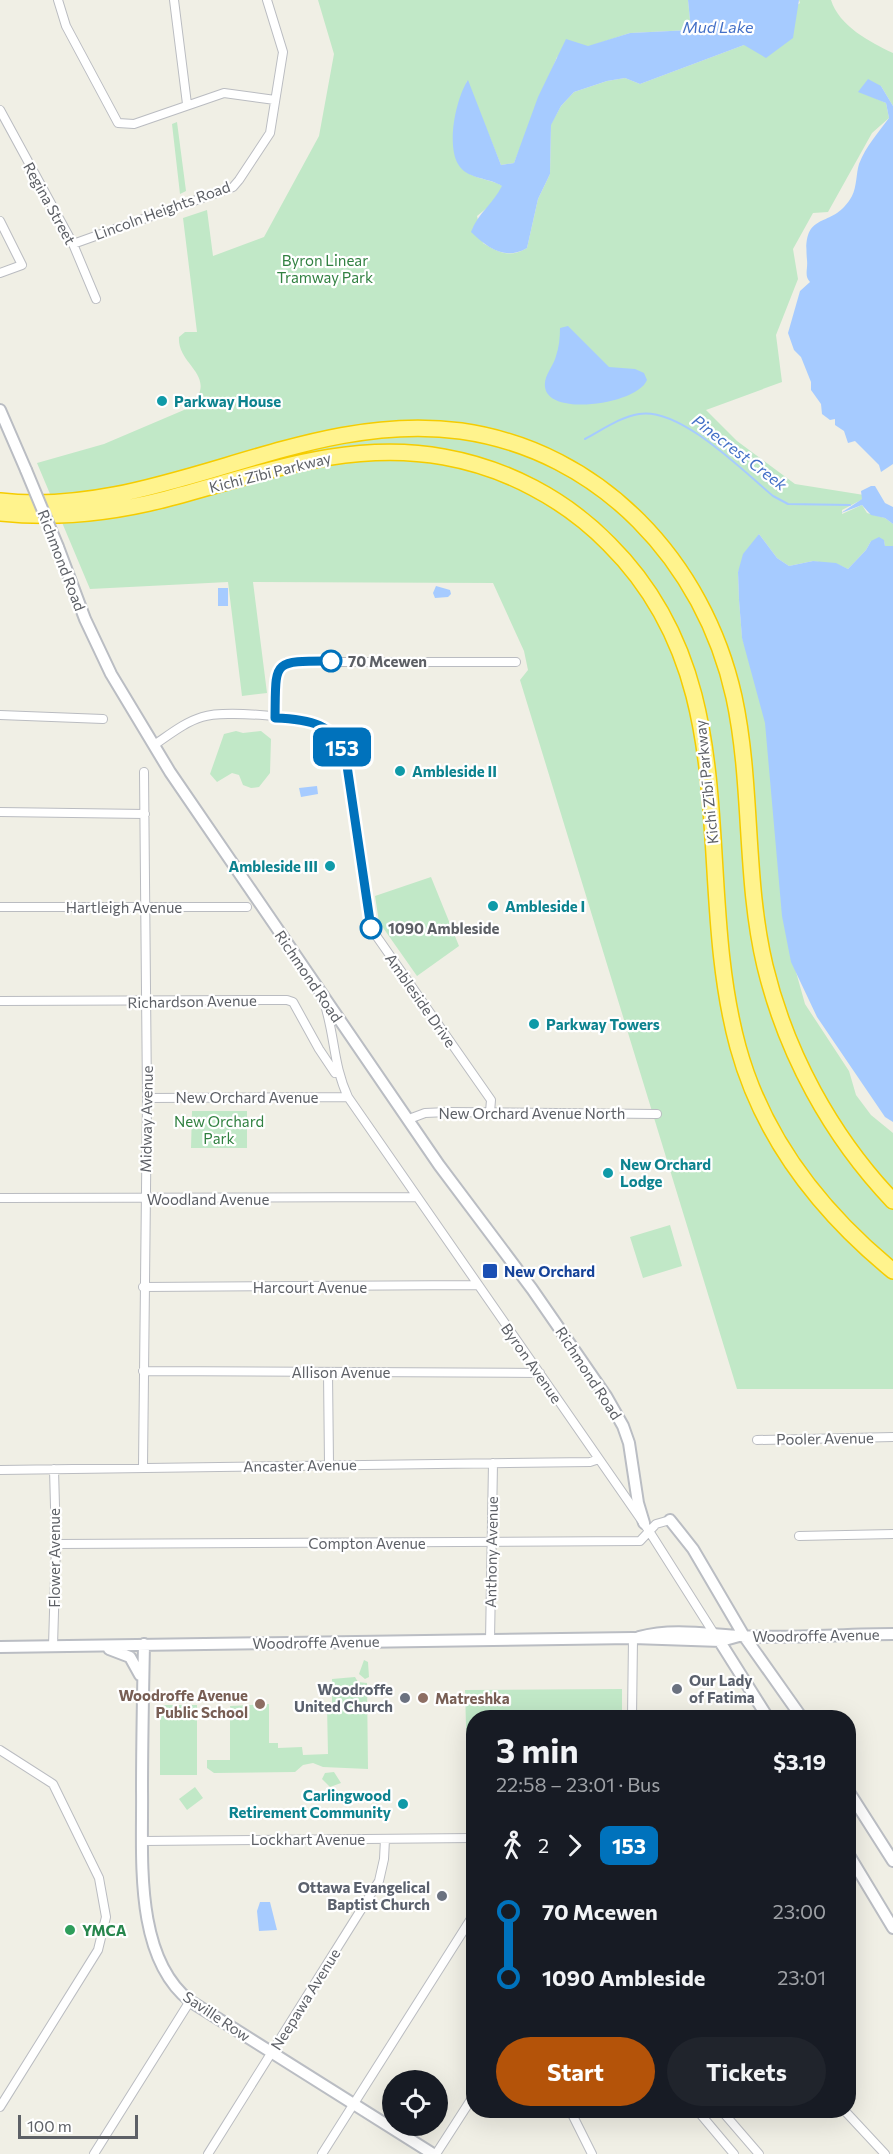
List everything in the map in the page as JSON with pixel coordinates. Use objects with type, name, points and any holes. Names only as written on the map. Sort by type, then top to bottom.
[{"type":"highway","name":"Kichi Zībī Parkway","points":[[0,501],[44,504],[107,497],[304,442],[361,431],[410,428],[472,433],[512,443],[568,468],[611,496],[641,522],[678,565],[695,591],[714,631],[734,699],[755,911],[764,962],[774,998],[793,1049],[822,1107],[859,1162],[893,1201]]},
{"type":"highway","name":"Kichi Zībī Parkway","points":[[0,513],[44,516],[112,510],[167,499],[304,461],[352,453],[395,452],[457,460],[502,474],[544,494],[598,532],[638,576],[654,598],[672,629],[689,673],[704,736],[728,1002],[747,1074],[770,1126],[796,1170],[847,1230],[893,1271]]},
{"type":"main road","name":"Richmond Road","points":[[0,410],[102,657],[154,745],[323,998],[439,1165],[575,1349],[623,1426],[629,1443],[638,1503],[646,1527]]},
{"type":"main road","points":[[670,1520],[693,1549],[741,1636],[796,1710]]},
{"type":"main road","name":"Woodroffe Avenue","points":[[0,1647],[893,1634]]},
{"type":"main road","name":"Byron Avenue","points":[[717,1635],[763,1710]]},
{"type":"main road","name":"Saville Row","points":[[144,1644],[142,1841],[145,1902],[155,1948],[173,1983],[190,2001],[434,2154]]},
{"type":"main road","points":[[97,1646],[130,1657],[136,1665],[143,1689]]},
{"type":"main road","points":[[856,1808],[893,1861]]},
{"type":"main road","points":[[856,1867],[893,1928]]},
{"type":"street","points":[[58,0],[66,26],[118,123],[134,124],[224,93],[275,100]]},
{"type":"street","points":[[174,0],[187,104]]},
{"type":"street","name":"Lincoln Heights Road","points":[[73,244],[233,187],[270,133],[283,52],[267,0]]},
{"type":"street","name":"Regina Street","points":[[0,110],[3,122],[73,244],[96,299]]},
{"type":"street","points":[[0,221],[22,265],[0,273]]},
{"type":"street","points":[[275,718],[275,675],[279,667],[287,662],[516,662]]},
{"type":"street","points":[[0,715],[103,719]]},
{"type":"street","name":"Ambleside Drive","points":[[154,745],[188,723],[210,715],[314,722],[330,731],[340,742],[346,759],[369,921],[375,934],[491,1100],[490,1112]]},
{"type":"street","name":"Midway Avenue","points":[[143,1467],[143,1287],[147,1098],[144,772]]},
{"type":"street","points":[[0,812],[145,814]]},
{"type":"street","name":"Hartleigh Avenue","points":[[0,906],[248,907]]},
{"type":"street","name":"Byron Avenue","points":[[323,998],[330,1019],[339,1079],[348,1097],[646,1527],[717,1635]]},
{"type":"street","name":"Richardson Avenue","points":[[0,1001],[293,1002],[339,1079]]},
{"type":"street","name":"New Orchard Avenue","points":[[147,1098],[348,1097]]},
{"type":"street","name":"New Orchard Avenue North","points":[[409,1119],[425,1113],[657,1114]]},
{"type":"street","name":"Woodland Avenue","points":[[0,1198],[416,1197]]},
{"type":"street","name":"Harcourt Avenue","points":[[143,1287],[477,1286]]},
{"type":"street","name":"Allison Avenue","points":[[143,1371],[540,1373]]},
{"type":"street","points":[[328,1373],[329,1464]]},
{"type":"street","name":"Pooler Avenue","points":[[757,1440],[893,1437]]},
{"type":"street","name":"Ancaster Avenue","points":[[0,1470],[592,1462],[599,1460]]},
{"type":"street","name":"Anthony Avenue","points":[[490,1641],[489,1543],[493,1463]]},
{"type":"street","name":"Flower Avenue","points":[[52,1646],[56,1544],[54,1469]]},
{"type":"street","name":"Compton Avenue","points":[[56,1544],[640,1541],[646,1527],[670,1520]]},
{"type":"street","points":[[799,1536],[893,1534]]},
{"type":"street","points":[[632,1710],[633,1638]]},
{"type":"street","points":[[0,1750],[43,1775],[53,1784],[99,1878],[105,1898],[106,1917],[98,1950],[0,2107]]},
{"type":"street","name":"Lockhart Avenue","points":[[142,1841],[466,1838]]},
{"type":"street","name":"Neepawa Avenue","points":[[208,2154],[379,1881],[384,1859],[385,1839]]},
{"type":"street","points":[[322,2154],[466,1927]]},
{"type":"street","points":[[94,2154],[190,2001]]},
{"type":"street","points":[[434,2154],[466,2107]]},
{"type":"street","points":[[574,2118],[592,2154]]},
{"type":"street","points":[[704,2118],[734,2154]]},
{"type":"street","points":[[728,2118],[759,2154]]},
{"type":"street","points":[[851,2118],[885,2154]]},
{"type":"green space","name":"Byron Linear Tramway Park","points":[[318,0],[688,0],[691,30],[630,33],[557,57],[514,163],[501,165],[467,81],[456,133],[457,159],[462,169],[472,175],[503,186],[493,203],[477,216],[483,243],[505,253],[515,253],[527,248],[538,199],[550,174],[551,124],[561,106],[574,92],[607,81],[625,78],[640,84],[744,45],[800,3],[799,0],[831,0],[841,18],[856,32],[893,53],[893,106],[881,86],[859,91],[886,103],[889,118],[872,133],[828,212],[813,213],[793,249],[798,279],[776,335],[782,382],[706,410],[737,441],[795,484],[864,495],[863,499],[842,510],[842,514],[862,505],[867,513],[885,518],[893,524],[893,546],[885,546],[884,541],[871,541],[866,550],[848,569],[839,565],[813,561],[789,566],[777,558],[759,534],[738,572],[742,637],[764,707],[791,954],[805,1004],[849,1071],[856,1095],[871,1115],[893,1133],[893,1389],[737,1389],[520,680],[528,670],[524,651],[493,583],[253,582],[267,693],[242,696],[228,582],[90,589],[37,463],[104,444],[191,407],[198,396],[201,386],[199,378],[184,356],[179,337],[185,332],[197,332],[183,218],[207,210],[213,256],[264,237],[319,136],[334,54]]},
{"type":"green space","points":[[177,122],[186,191],[180,194],[172,124]]},
{"type":"green space","points":[[236,731],[243,733],[261,731],[271,739],[270,773],[259,787],[251,788],[243,785],[239,775],[232,773],[217,782],[210,774],[224,734]]},
{"type":"green space","points":[[431,877],[459,946],[417,976],[379,922],[375,896]]},
{"type":"green space","name":"New Orchard Park","points":[[192,1111],[247,1111],[247,1148],[191,1148]]},
{"type":"green space","points":[[670,1225],[682,1266],[643,1278],[630,1237]]},
{"type":"green space","points":[[364,1660],[368,1662],[369,1677],[365,1679],[359,1674]]},
{"type":"green space","points":[[355,1677],[358,1682],[367,1683],[368,1769],[323,1767],[313,1763],[303,1765],[295,1772],[214,1773],[207,1768],[207,1760],[230,1760],[230,1706],[269,1704],[269,1743],[278,1743],[278,1748],[302,1747],[303,1755],[328,1754],[327,1706],[332,1704],[332,1679]]},
{"type":"green space","points":[[622,1689],[622,1710],[466,1710],[466,1725],[465,1690]]},
{"type":"green space","points":[[160,1705],[197,1705],[197,1775],[160,1775]]},
{"type":"green space","points":[[334,1772],[341,1783],[330,1787],[322,1779],[325,1773]]},
{"type":"green space","points":[[195,1787],[203,1798],[187,1810],[179,1799]]},
{"type":"water","name":"Mud Lake","points":[[688,0],[799,0],[793,38],[766,58],[744,45],[640,84],[625,78],[607,81],[574,92],[561,106],[551,125],[550,174],[538,199],[527,248],[519,252],[504,253],[490,248],[477,238],[471,232],[474,225],[502,186],[469,174],[460,167],[456,159],[453,148],[454,123],[456,110],[468,80],[501,165],[514,163],[538,97],[566,39],[588,46],[630,33],[691,30]]},
{"type":"water","points":[[868,79],[881,86],[893,106],[893,464],[881,472],[879,465],[855,441],[848,443],[844,431],[835,425],[835,419],[830,420],[822,414],[821,404],[811,390],[811,382],[801,357],[794,350],[788,333],[800,291],[810,282],[807,277],[809,233],[814,226],[836,214],[852,196],[862,157],[889,118],[886,103],[858,92]]},
{"type":"water","points":[[568,326],[609,367],[635,369],[644,373],[647,380],[641,388],[629,395],[597,404],[580,405],[553,399],[546,391],[545,382],[557,353],[560,328]]},
{"type":"water","points":[[875,486],[885,503],[893,507],[893,524],[885,518],[871,515],[862,505],[841,513],[862,499],[861,491]]},
{"type":"water","points":[[759,534],[777,558],[789,566],[813,561],[836,563],[848,569],[866,550],[871,541],[879,537],[884,540],[885,546],[893,546],[893,1122],[885,1117],[817,1017],[791,962],[782,916],[765,723],[742,638],[739,600],[738,572],[743,554]]},
{"type":"water","points":[[436,586],[450,590],[451,594],[448,597],[435,598],[433,593]]},
{"type":"water","points":[[218,588],[228,588],[228,606],[218,606]]},
{"type":"water","points":[[317,786],[318,794],[301,797],[299,788]]},
{"type":"water","points":[[260,1902],[270,1902],[277,1930],[259,1931],[257,1911]]},
{"type":"waterway","name":"Pinecrest Creek","points":[[585,439],[625,418],[639,414],[655,414],[673,420],[691,430],[728,457],[773,496],[788,504],[850,505]]},
{"type":"bus line","name":"153","points":[[331,661],[291,661],[279,667],[275,675],[275,718],[314,722],[330,731],[340,742],[346,759],[371,928]]},
{"type":"place","name":"Parkway House","points":[[162,401]]},
{"type":"place","name":"70 Mcewen","points":[[331,661]]},
{"type":"place","name":"Ambleside II","points":[[400,771]]},
{"type":"place","name":"Ambleside III","points":[[330,866]]},
{"type":"place","name":"Ambleside I","points":[[493,906]]},
{"type":"place","name":"1090 Ambleside","points":[[371,928]]},
{"type":"place","name":"Parkway Towers","points":[[534,1024]]},
{"type":"place","name":"New Orchard Lodge","points":[[608,1173]]},
{"type":"place","name":"New Orchard","points":[[490,1271]]},
{"type":"place","name":"Our Lady of Fatima","points":[[677,1689]]},
{"type":"place","name":"Woodroffe United Church","points":[[405,1698]]},
{"type":"place","name":"Matreshka","points":[[423,1698]]},
{"type":"place","name":"Woodroffe Avenue Public School","points":[[260,1704]]},
{"type":"place","name":"Carlingwood Retirement Community","points":[[403,1804]]},
{"type":"place","name":"Ottawa Evangelical Baptist Church","points":[[442,1896]]},
{"type":"place","name":"YMCA","points":[[70,1930]]}]
